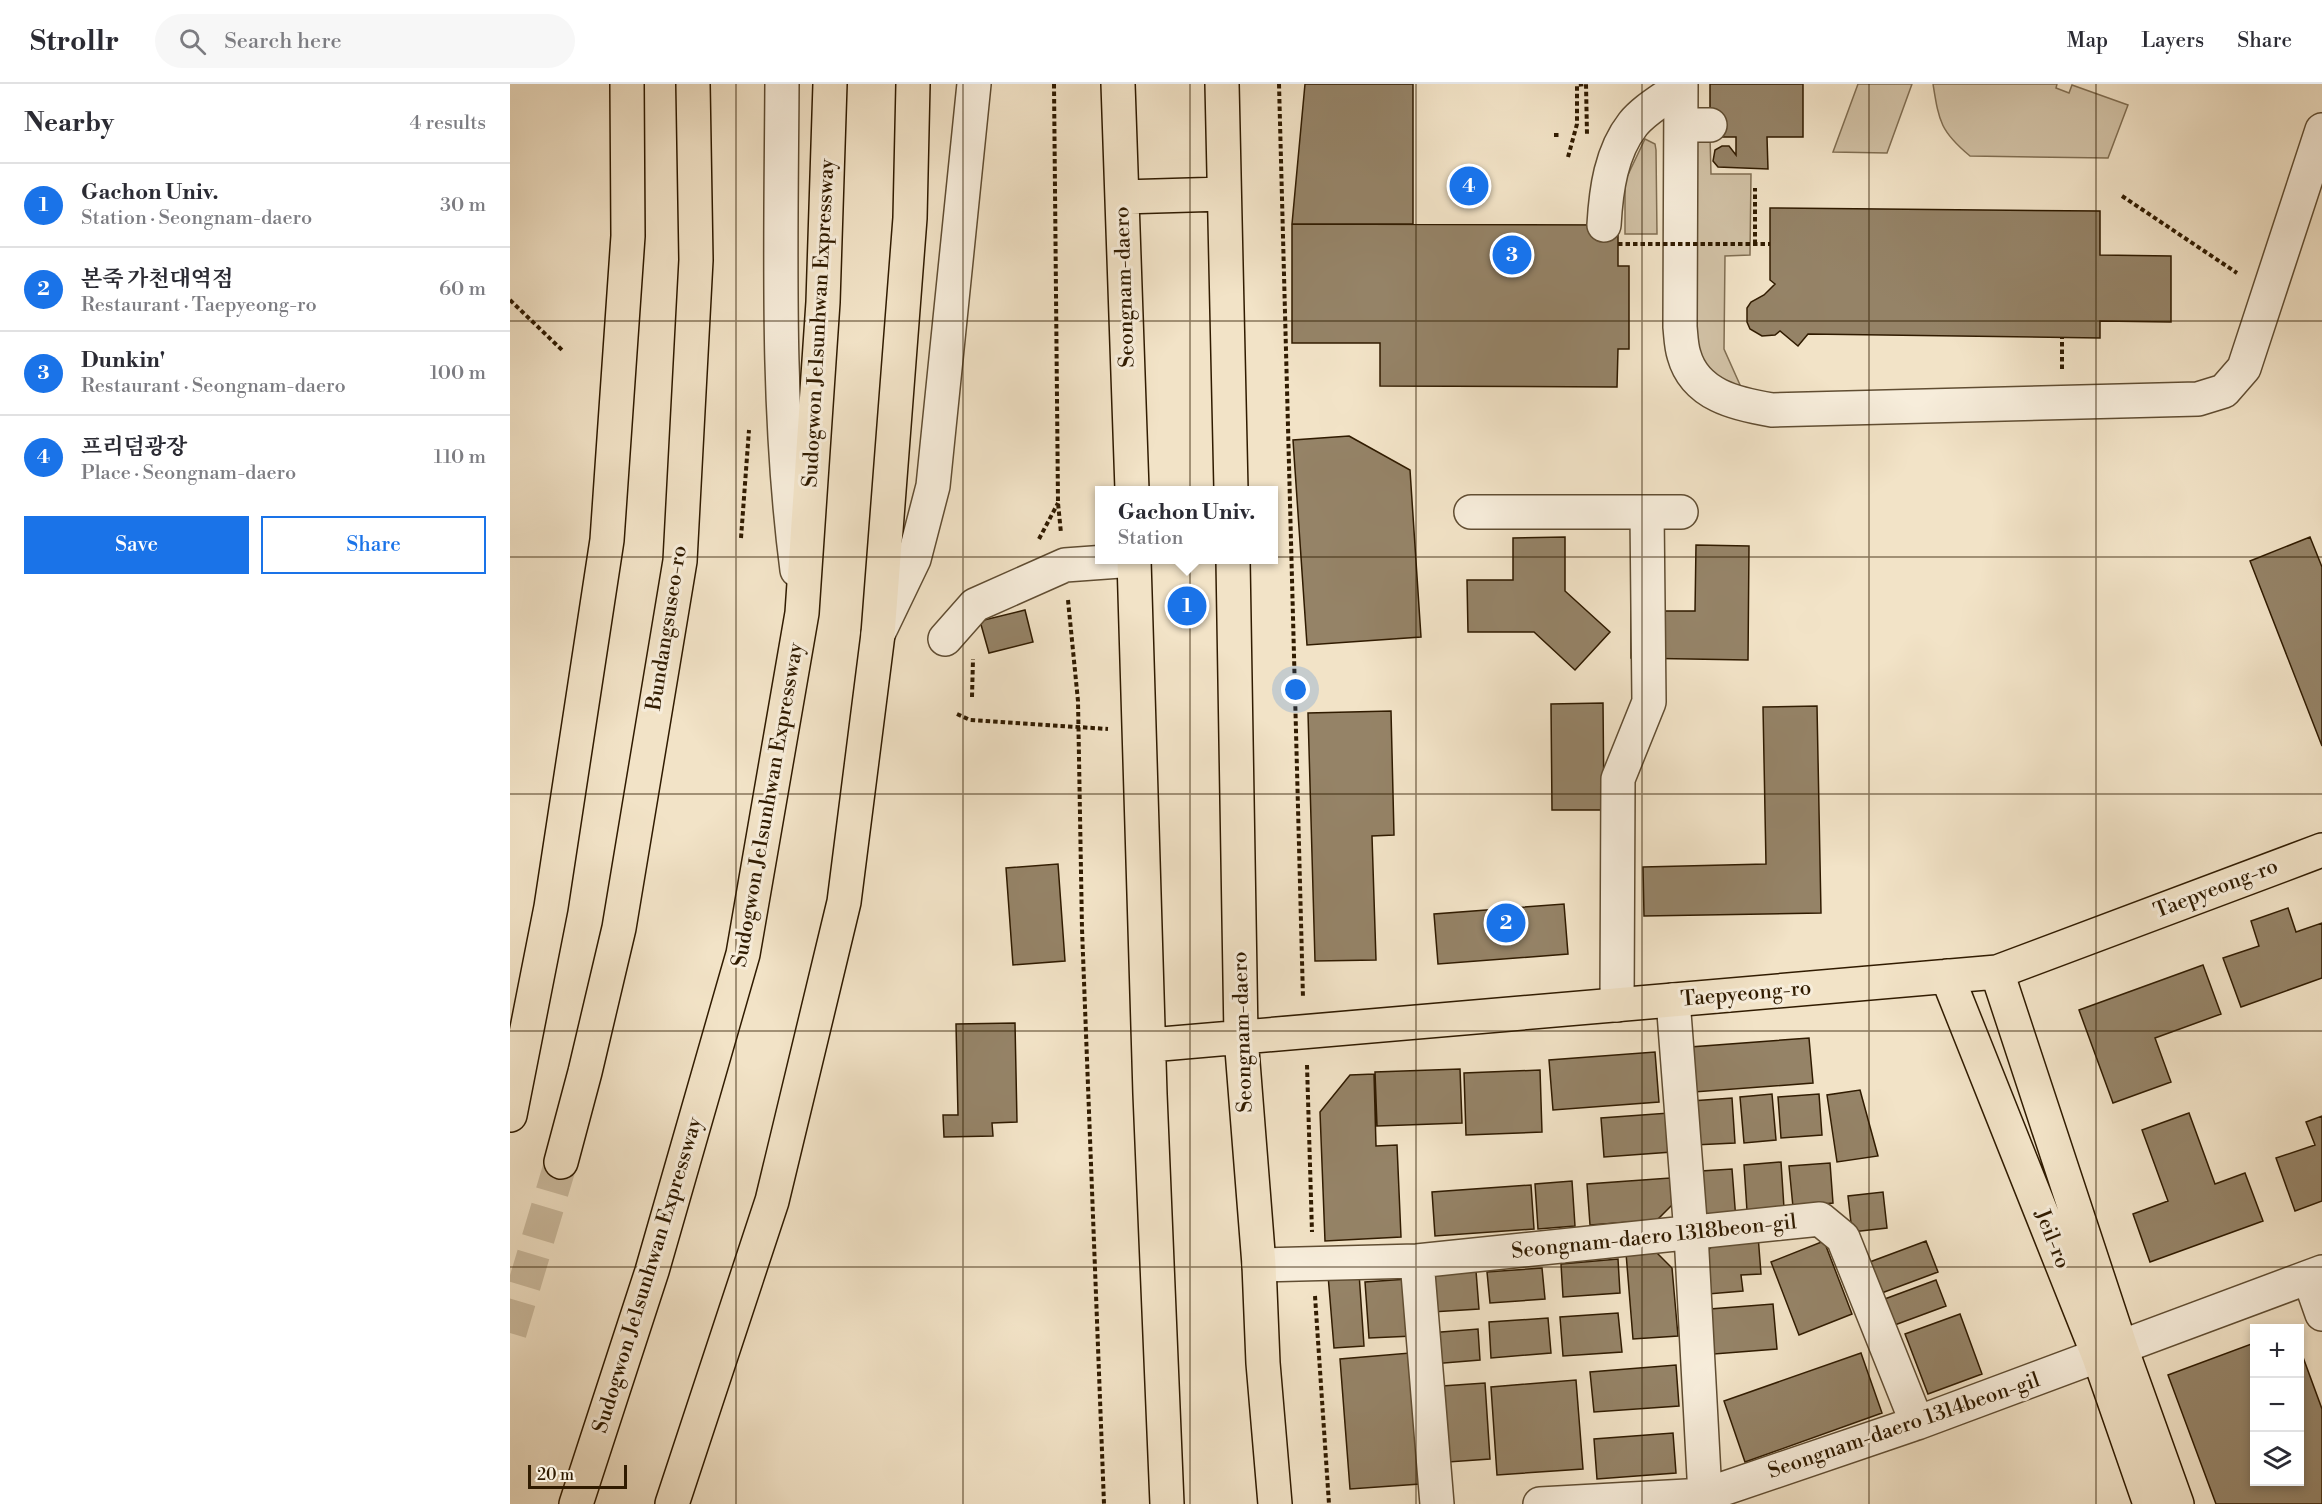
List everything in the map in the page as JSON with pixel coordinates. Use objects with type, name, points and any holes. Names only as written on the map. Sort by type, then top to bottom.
[{"type":"main road","points":[[510,1115],[551,907],[607,540],[628,236],[627,84]]},
{"type":"main road","name":"Bundangsuseo-ro","points":[[561,1162],[619,928],[680,561],[696,260],[693,84]]},
{"type":"main road","name":"Sudogwon Je1sunhwan Expressway","points":[[576,1504],[652,1271],[743,954],[802,613],[823,302],[830,84]]},
{"type":"main road","points":[[672,1504],[772,1201],[842,914],[878,634],[910,218],[913,84]]},
{"type":"main road","name":"Seongnam-daero","points":[[1118,84],[1132,486]]},
{"type":"main road","points":[[1222,84],[1231,486]]},
{"type":"main road","points":[[1122,197],[1224,194]]},
{"type":"main road","points":[[1134,564],[1167,1504]]},
{"type":"main road","name":"Seongnam-daero","points":[[1233,564],[1241,1037],[1275,1504]]},
{"type":"main road","name":"Taepyeong-ro","points":[[1150,1045],[1997,972],[2322,850]]},
{"type":"main road","name":"Jeil-ro","points":[[1997,972],[2110,1352],[2150,1504]]},
{"type":"main road","name":"Jeil-ro","points":[[1947,976],[2177,1504]]},
{"type":"street","points":[[782,84],[781,367],[789,509],[802,613]]},
{"type":"street","points":[[878,634],[914,559],[933,486],[974,84]]},
{"type":"street","points":[[1611,235],[1610,176],[1618,149],[1634,123],[1681,85],[1695,125],[1680,327],[1684,356],[1695,377],[1714,394],[1737,404],[1772,410],[2198,399],[2224,391],[2244,368],[2322,130]]},
{"type":"street","points":[[1471,512],[1681,512]]},
{"type":"street","points":[[1617,1005],[1618,779],[1649,702],[1647,512]]},
{"type":"street","points":[[945,639],[975,605],[1065,565],[1095,563]]},
{"type":"street","points":[[1673,1000],[1691,1234],[1705,1495]]},
{"type":"street","name":"Seongnam-daero 1318beon-gil","points":[[1259,1265],[1417,1261],[1820,1219],[1843,1238],[1917,1424]]},
{"type":"street","points":[[1417,1261],[1437,1504]]},
{"type":"street","points":[[2315,1274],[2322,1314]]},
{"type":"street","name":"Seongnam-daero 1314beon-gil","points":[[1540,1504],[1705,1495],[1917,1424],[2315,1274]]},
{"type":"path","points":[[1054,84],[1058,503],[1078,701],[1082,928],[1104,1504]]},
{"type":"path","points":[[1279,84],[1301,964],[1306,1031],[1313,1263],[1329,1504]]},
{"type":"path","points":[[1568,157],[1577,124],[1577,85],[1586,84],[1587,134]]},
{"type":"path","points":[[1554,135],[1561,135]]},
{"type":"path","points":[[1755,188],[1755,244]]},
{"type":"path","points":[[2122,196],[2237,273]]},
{"type":"path","points":[[1611,235],[1770,244]]},
{"type":"path","points":[[510,300],[562,351]]},
{"type":"path","points":[[741,538],[749,424]]},
{"type":"path","points":[[972,662],[972,697]]},
{"type":"path","points":[[957,714],[970,720],[1140,730]]},
{"type":"shaded area","points":[[1858,84],[1912,84],[1887,153],[1833,152]]},
{"type":"shaded area","points":[[1933,84],[2057,84],[2056,88],[2069,93],[2072,85],[2128,105],[2108,158],[1970,156],[1947,132],[1939,116]]},
{"type":"shaded area","points":[[1710,137],[1711,174],[1751,174],[1750,255],[1725,256],[1724,349],[1745,396],[1736,392],[1715,375],[1704,361],[1696,345],[1695,144],[1700,139]]},
{"type":"shaded area","points":[[1645,139],[1655,144],[1656,150],[1657,234],[1625,234],[1625,181]]},
{"type":"building","points":[[1305,84],[1413,84],[1413,224],[1292,224]]},
{"type":"building","points":[[1710,84],[1803,84],[1803,137],[1767,137],[1768,169],[1718,167],[1713,161],[1715,150],[1722,146],[1729,146],[1736,155],[1736,137],[1710,137]]},
{"type":"building","points":[[1770,208],[2100,211],[2100,255],[2171,256],[2171,322],[2100,321],[2100,338],[1808,334],[1798,346],[1780,331],[1775,335],[1762,336],[1750,329],[1747,322],[1747,308],[1751,302],[1764,295],[1775,284],[1770,280]]},
{"type":"building","points":[[1292,224],[1618,225],[1618,266],[1629,266],[1629,349],[1618,349],[1617,387],[1380,386],[1380,343],[1292,343]]},
{"type":"building","points":[[1349,436],[1410,470],[1421,637],[1307,645],[1293,440]]},
{"type":"building","points":[[1565,537],[1565,591],[1610,632],[1575,670],[1534,632],[1468,632],[1467,580],[1513,580],[1513,538]]},
{"type":"building","points":[[2310,537],[2322,567],[2322,746],[2250,561]]},
{"type":"building","points":[[1696,545],[1749,546],[1748,660],[1631,658],[1631,611],[1695,611]]},
{"type":"building","points":[[1025,610],[1033,642],[989,653],[980,621]]},
{"type":"building","points":[[1603,703],[1604,810],[1552,810],[1551,704]]},
{"type":"building","points":[[1817,706],[1821,913],[1644,916],[1643,867],[1766,864],[1763,707]]},
{"type":"building","points":[[1391,711],[1394,835],[1372,836],[1376,960],[1315,961],[1308,713]]},
{"type":"building","points":[[1058,864],[1065,961],[1013,965],[1006,868]]},
{"type":"building","points":[[1564,904],[1568,954],[1438,964],[1434,914]]},
{"type":"building","points":[[2288,908],[2296,932],[2322,923],[2322,978],[2241,1007],[2223,958],[2259,946],[2251,921]]},
{"type":"building","points":[[2203,965],[2221,1014],[2155,1038],[2171,1082],[2113,1103],[2079,1010]]},
{"type":"building","points":[[1015,1023],[1017,1122],[992,1123],[993,1136],[944,1137],[943,1115],[958,1115],[956,1024]]},
{"type":"building","points":[[1809,1038],[1813,1083],[1694,1092],[1690,1047]]},
{"type":"building","points":[[1655,1052],[1659,1102],[1553,1110],[1549,1060]]},
{"type":"building","points":[[1460,1069],[1462,1123],[1377,1126],[1375,1072]]},
{"type":"building","points":[[1540,1070],[1542,1132],[1466,1135],[1464,1073]]},
{"type":"building","points":[[1374,1074],[1376,1146],[1397,1145],[1401,1237],[1325,1241],[1320,1112],[1350,1075]]},
{"type":"building","points":[[1860,1090],[1878,1156],[1837,1162],[1827,1095]]},
{"type":"building","points":[[1772,1094],[1776,1140],[1744,1143],[1740,1097]]},
{"type":"building","points":[[1819,1094],[1822,1135],[1781,1138],[1778,1097]]},
{"type":"building","points":[[1732,1098],[1735,1143],[1694,1145],[1691,1101]]},
{"type":"building","points":[[1669,1113],[1672,1152],[1604,1157],[1601,1118]]},
{"type":"building","points":[[2189,1113],[2215,1184],[2245,1173],[2263,1221],[2150,1262],[2133,1214],[2168,1201],[2142,1130]]},
{"type":"building","points":[[2322,1116],[2322,1201],[2295,1211],[2276,1158],[2315,1145],[2306,1122]]},
{"type":"building","points":[[1781,1162],[1784,1208],[1747,1211],[1744,1165]]},
{"type":"building","points":[[1830,1163],[1833,1203],[1793,1207],[1789,1166]]},
{"type":"building","points":[[1732,1169],[1736,1220],[1712,1222],[1704,1214],[1701,1171]]},
{"type":"building","points":[[1670,1178],[1672,1205],[1657,1220],[1590,1225],[1587,1184]]},
{"type":"building","points":[[1572,1181],[1575,1226],[1538,1229],[1535,1184]]},
{"type":"building","points":[[1531,1185],[1534,1229],[1435,1236],[1432,1192]]},
{"type":"building","points":[[1883,1192],[1887,1228],[1852,1232],[1848,1196]]},
{"type":"building","points":[[1758,1235],[1761,1274],[1741,1275],[1743,1291],[1708,1294],[1705,1254],[1719,1238]]},
{"type":"building","points":[[1824,1241],[1852,1314],[1799,1335],[1771,1262]]},
{"type":"building","points":[[1926,1241],[1938,1272],[1879,1294],[1867,1263]]},
{"type":"building","points":[[1655,1251],[1672,1268],[1678,1336],[1633,1339],[1626,1253]]},
{"type":"building","points":[[1618,1259],[1620,1293],[1563,1297],[1561,1264]]},
{"type":"building","points":[[1542,1268],[1545,1299],[1490,1303],[1487,1272]]},
{"type":"building","points":[[1476,1271],[1479,1309],[1432,1312],[1429,1275]]},
{"type":"building","points":[[1359,1273],[1364,1346],[1334,1348],[1328,1275]]},
{"type":"building","points":[[1408,1279],[1413,1336],[1369,1338],[1365,1282]]},
{"type":"building","points":[[1936,1280],[1946,1306],[1892,1326],[1882,1300]]},
{"type":"building","points":[[1773,1304],[1777,1349],[1714,1354],[1710,1309]]},
{"type":"building","points":[[1618,1313],[1622,1352],[1563,1356],[1560,1317]]},
{"type":"building","points":[[1960,1314],[1982,1374],[1928,1394],[1905,1334]]},
{"type":"building","points":[[1548,1318],[1551,1353],[1491,1358],[1489,1322]]},
{"type":"building","points":[[1478,1329],[1480,1360],[1432,1364],[1429,1333]]},
{"type":"building","points":[[2250,1344],[2250,1486],[2304,1486],[2304,1360],[2322,1409],[2322,1504],[2216,1504],[2168,1375]]},
{"type":"building","points":[[1410,1353],[1420,1484],[1350,1489],[1340,1359]]},
{"type":"building","points":[[1861,1353],[1882,1413],[1745,1462],[1724,1401]]},
{"type":"building","points":[[1676,1365],[1679,1406],[1594,1412],[1590,1372]]},
{"type":"building","points":[[1576,1380],[1583,1469],[1497,1475],[1491,1387]]},
{"type":"building","points":[[1485,1383],[1490,1459],[1448,1462],[1442,1386]]},
{"type":"building","points":[[1673,1433],[1676,1473],[1597,1479],[1594,1439]]},
{"type":"tunnel","points":[[510,1333],[561,1162]]},
{"type":"place","name":"프리덤광장","points":[[1469,186]]},
{"type":"place","name":"Dunkin'","points":[[1512,255]]},
{"type":"place","name":"Gachon Univ.","points":[[1187,606]]},
{"type":"place","name":"본죽 가천대역점","points":[[1506,923]]}]
